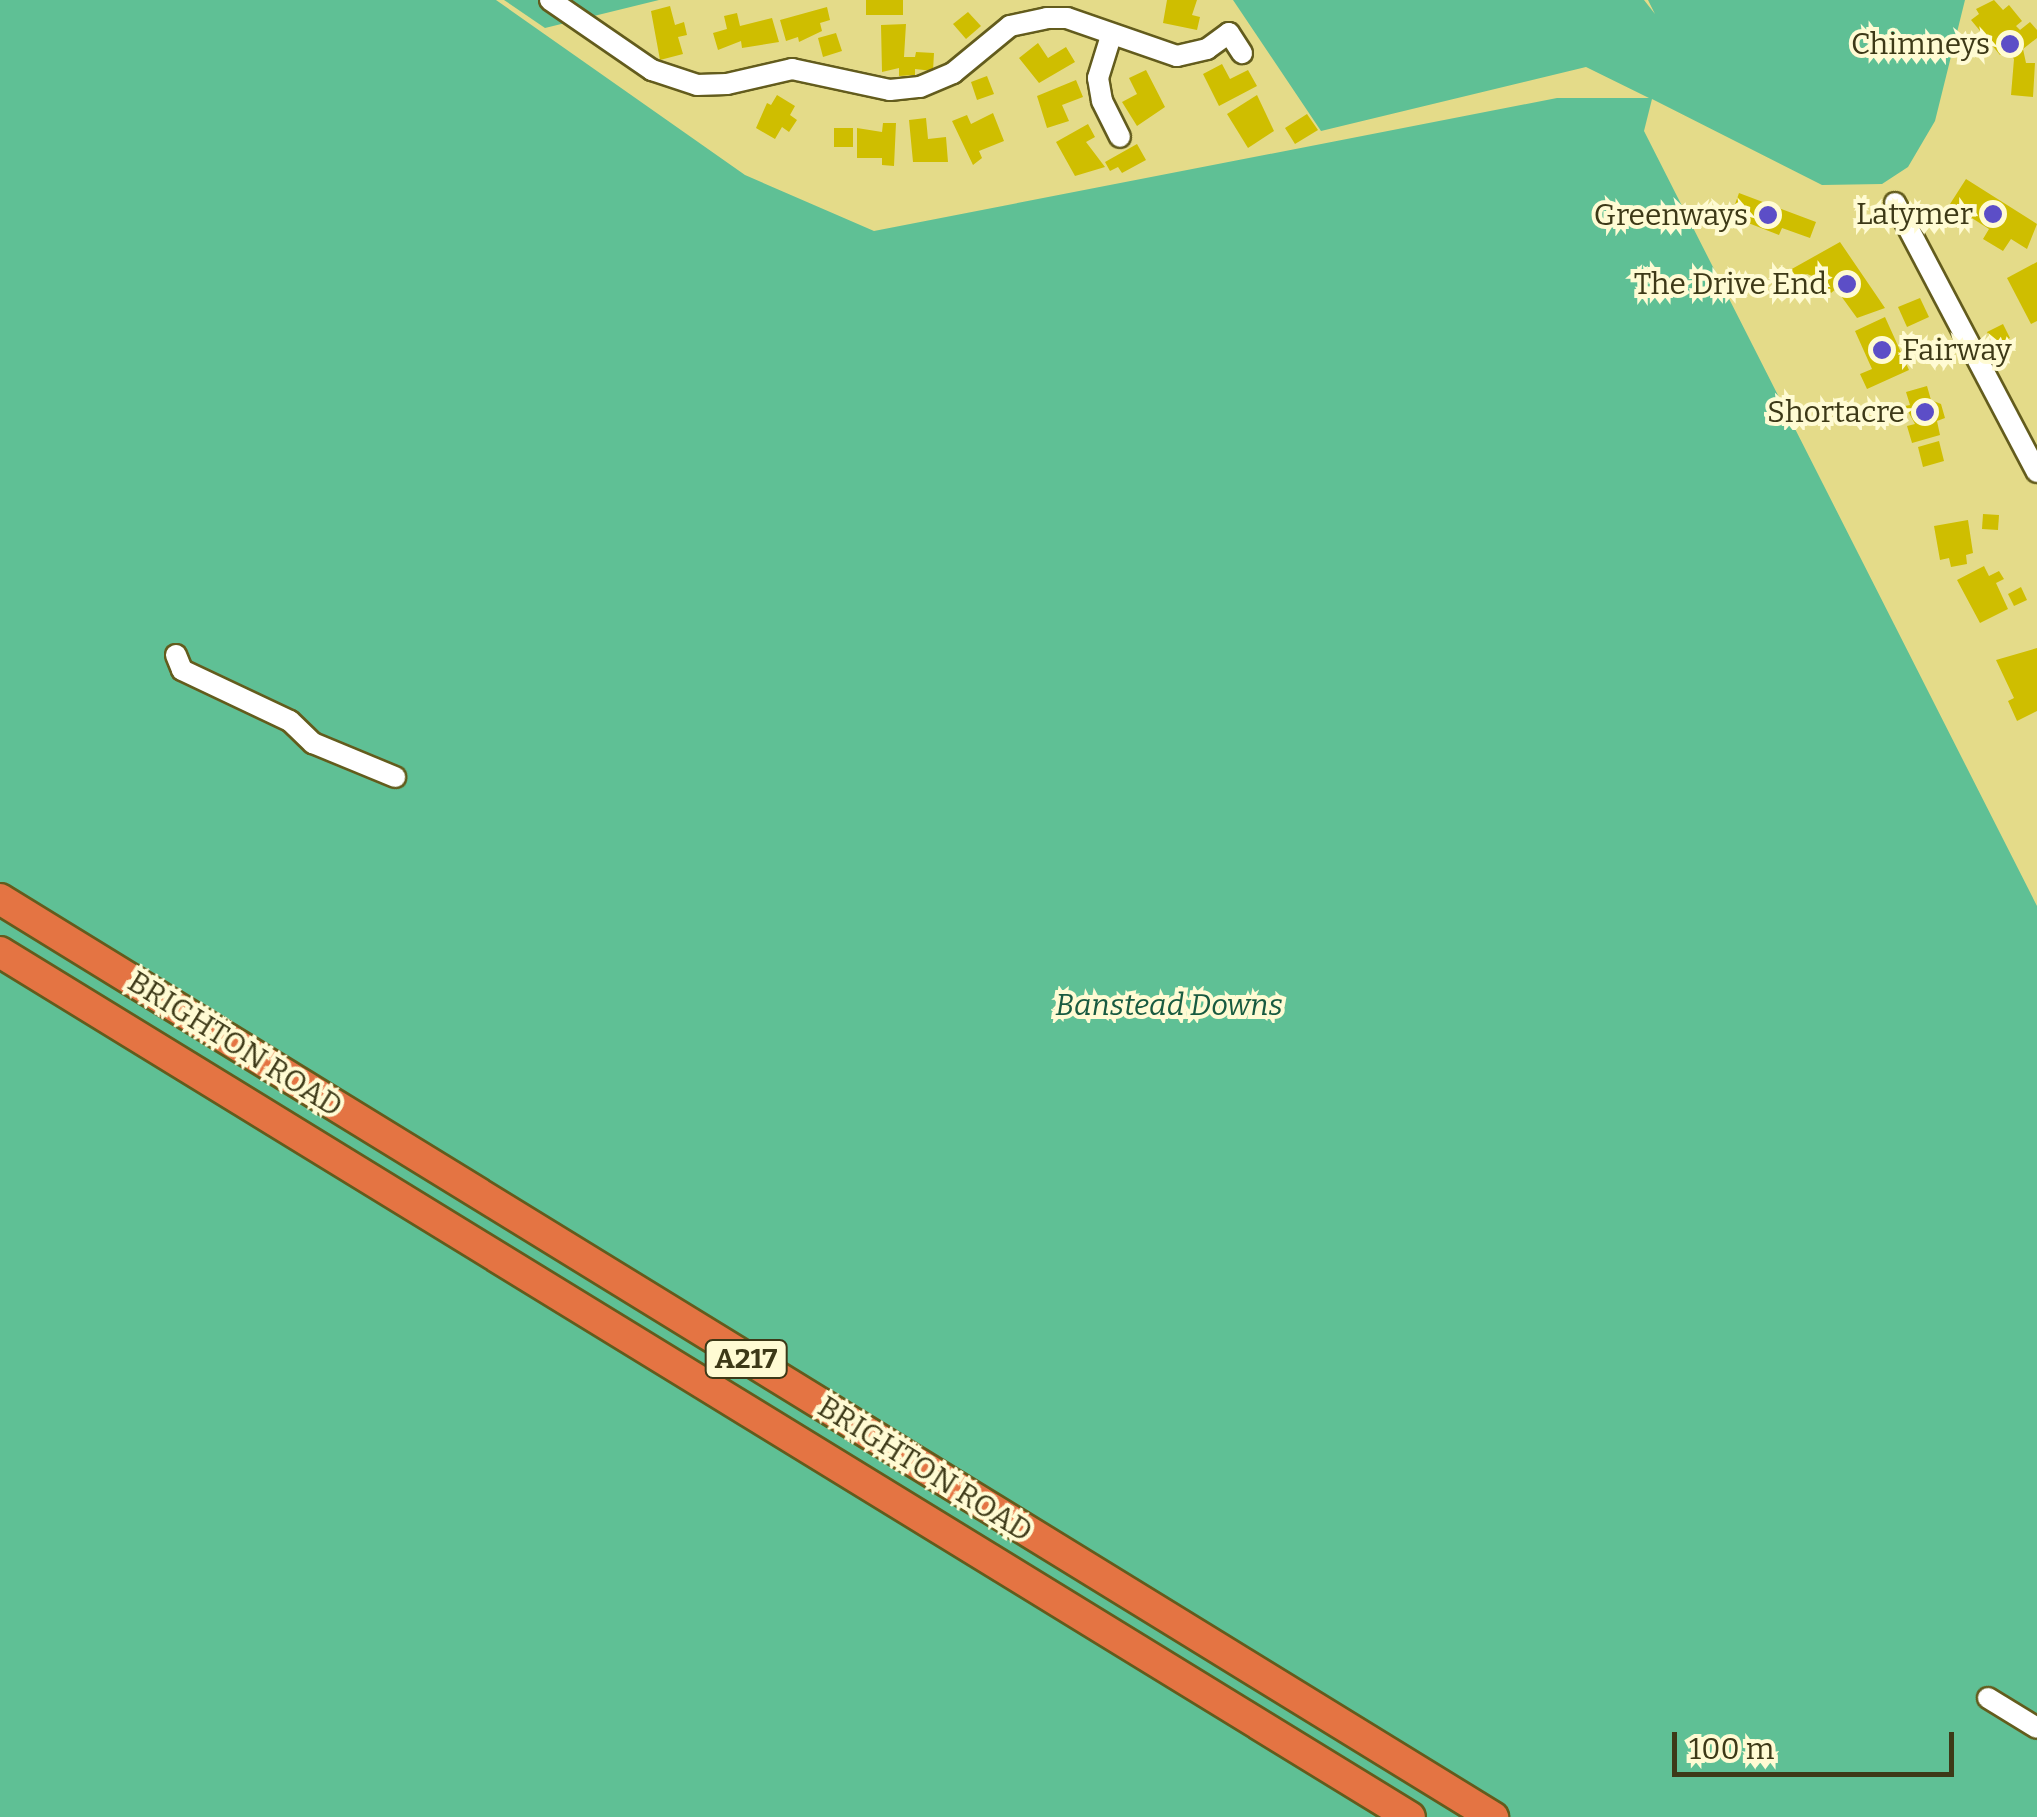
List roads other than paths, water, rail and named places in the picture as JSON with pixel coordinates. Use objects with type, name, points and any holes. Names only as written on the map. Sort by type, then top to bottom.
[{"type":"highway","name":"BRIGHTON ROAD","points":[[0,899],[1492,1817]]},
{"type":"highway","name":"BRIGHTON ROAD","points":[[0,952],[1410,1817]]},
{"type":"street","points":[[550,0],[652,70],[697,85],[727,84],[792,70],[890,90],[920,87],[952,73],[1022,21],[1068,18],[1177,56],[1206,49],[1229,33],[1242,52]]},
{"type":"street","points":[[1111,36],[1098,78],[1102,101],[1120,137]]},
{"type":"street","points":[[1895,203],[2037,472]]},
{"type":"street","points":[[176,656],[182,670],[290,721],[312,743],[395,777]]},
{"type":"street","points":[[1988,1698],[2037,1728]]},
{"type":"place","name":"Chimneys","points":[[2010,44]]},
{"type":"place","name":"Latymer","points":[[1993,214]]},
{"type":"place","name":"Greenways","points":[[1768,215]]},
{"type":"place","name":"The Drive End","points":[[1847,284]]},
{"type":"place","name":"Fairway","points":[[1882,350]]},
{"type":"place","name":"Shortacre","points":[[1925,412]]},
{"type":"park label","name":"Banstead Downs","points":[[1169,1005]]}]
